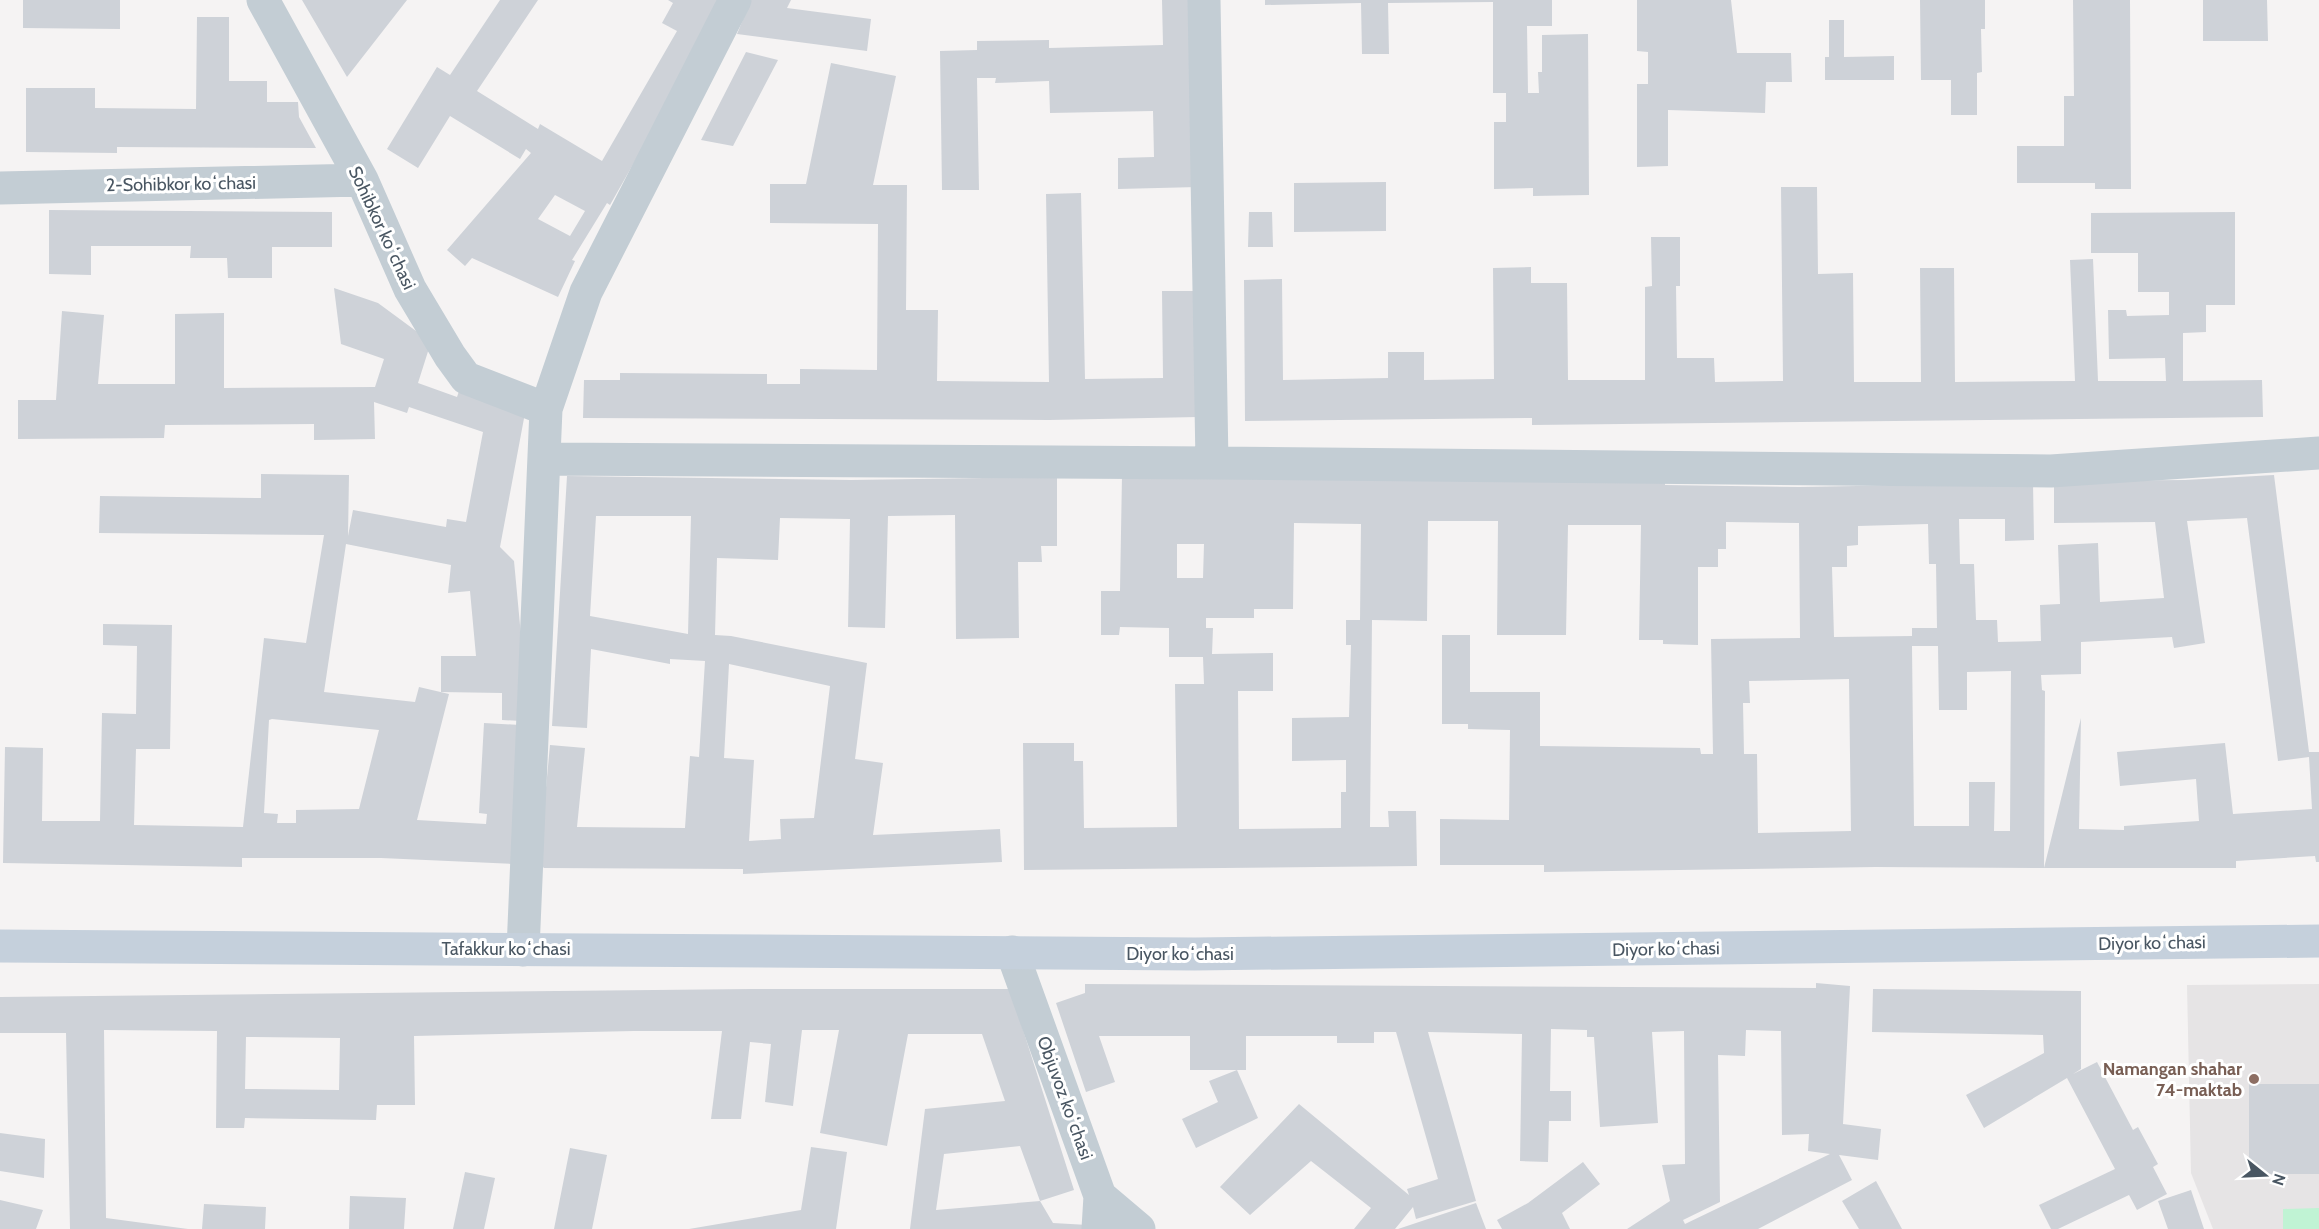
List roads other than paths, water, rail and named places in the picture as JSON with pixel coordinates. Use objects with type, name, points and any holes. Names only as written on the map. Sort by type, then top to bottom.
[{"type":"main road","name":"Diyor koʻchasi","points":[[1012,952],[1195,954],[2319,941]]},
{"type":"main road","name":"Tafakkur koʻchasi","points":[[0,946],[1012,952]]},
{"type":"street","name":"Sohibkor koʻchasi","points":[[263,0],[362,180],[410,289],[466,378],[546,409]]},
{"type":"street","points":[[523,950],[546,409],[586,291],[735,0]]},
{"type":"street","points":[[1204,0],[1212,463]]},
{"type":"street","name":"2-Sohibkor koʻchasi","points":[[0,188],[362,180]]},
{"type":"street","points":[[545,459],[2051,471],[2319,453]]},
{"type":"street","name":"Objuvoz koʻchasi","points":[[1012,952],[1100,1196],[1139,1229]]},
{"type":"street","points":[[1098,1229],[1100,1196]]},
{"type":"place","name":"Namangan shahar 74-maktab","points":[[2254,1079]]}]
